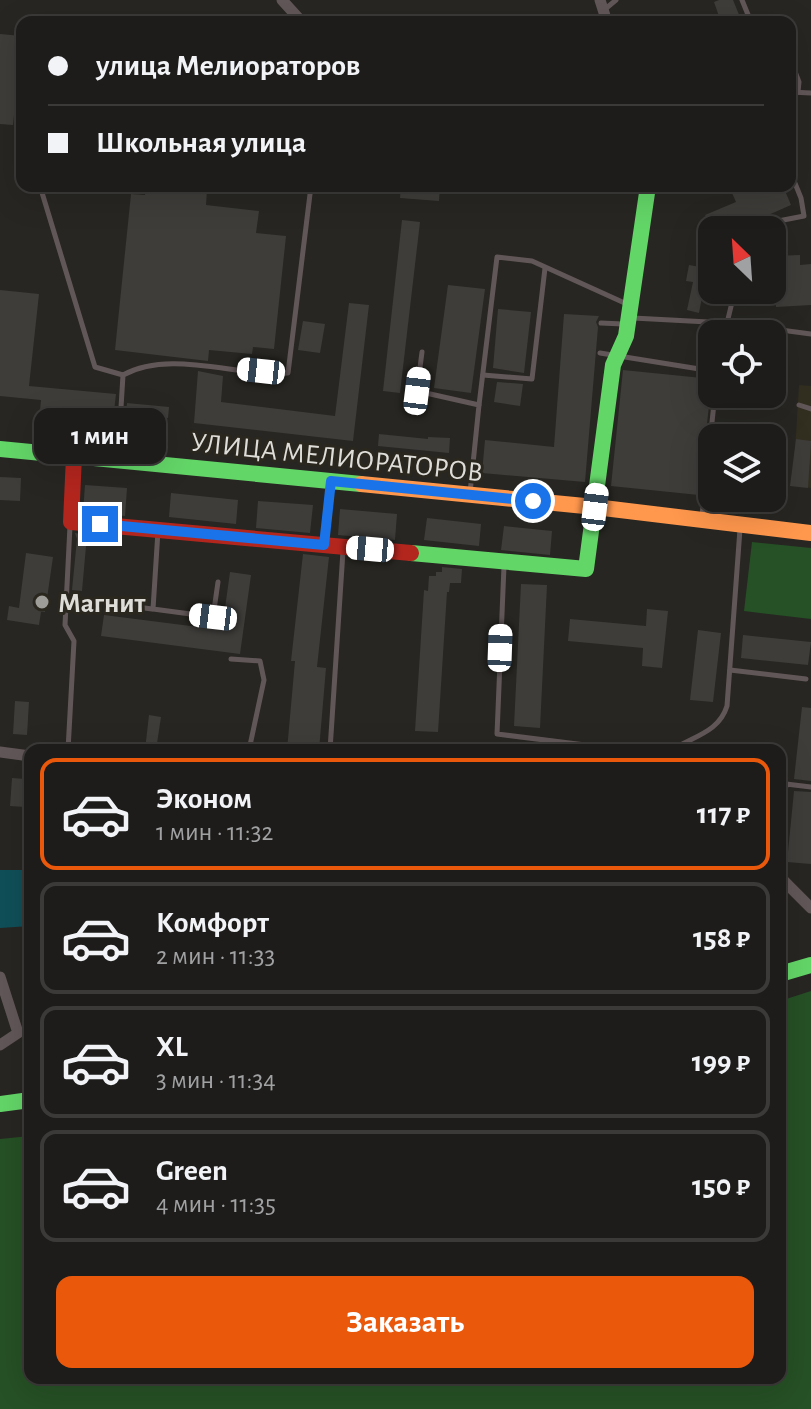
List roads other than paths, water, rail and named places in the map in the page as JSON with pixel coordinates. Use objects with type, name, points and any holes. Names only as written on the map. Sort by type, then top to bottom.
[{"type":"street","points":[[282,0],[297,16]]},
{"type":"street","points":[[74,456],[71,522],[586,569],[613,365],[626,336],[647,192]]},
{"type":"street","name":"УЛИЦА МЕЛИОРАТОРОВ","points":[[0,449],[595,507],[811,533]]},
{"type":"street","points":[[0,752],[24,755]]},
{"type":"street","points":[[786,883],[811,908]]},
{"type":"street","points":[[786,972],[811,965]]},
{"type":"street","points":[[0,977],[18,1033],[0,1045]]},
{"type":"street","points":[[0,1104],[24,1101]]},
{"type":"lane","points":[[603,11],[616,0]]},
{"type":"lane","points":[[796,74],[798,92],[811,93]]},
{"type":"lane","points":[[786,220],[804,216],[796,186]]},
{"type":"lane","points":[[42,192],[95,367],[123,375],[132,370],[172,364],[288,373],[310,192]]},
{"type":"lane","points":[[470,495],[497,257],[532,261],[629,316]]},
{"type":"lane","points":[[483,375],[532,379],[545,268]]},
{"type":"lane","points":[[601,323],[629,316],[698,321]]},
{"type":"lane","points":[[786,331],[811,334]]},
{"type":"lane","points":[[422,352],[417,391],[479,405]]},
{"type":"lane","points":[[600,353],[698,369]]},
{"type":"lane","points":[[118,460],[123,375]]},
{"type":"lane","points":[[799,405],[811,409]]},
{"type":"lane","points":[[702,519],[714,408]]},
{"type":"lane","points":[[324,545],[331,481]]},
{"type":"lane","points":[[68,744],[74,641],[65,625],[71,522]]},
{"type":"lane","points":[[682,744],[721,722],[727,706],[740,524]]},
{"type":"lane","points":[[153,609],[158,530]]},
{"type":"lane","points":[[330,744],[343,547]]},
{"type":"lane","points":[[504,561],[497,734],[572,744]]},
{"type":"lane","points":[[122,605],[213,617],[218,582]]},
{"type":"lane","points":[[231,659],[260,661],[264,680],[250,744]]},
{"type":"lane","points":[[730,670],[806,679]]},
{"type":"lane","points":[[786,784],[811,787]]},
{"type":"water","points":[[0,870],[24,870],[24,926],[0,928]]},
{"type":"place","name":"Магнит","points":[[42,602]]}]
